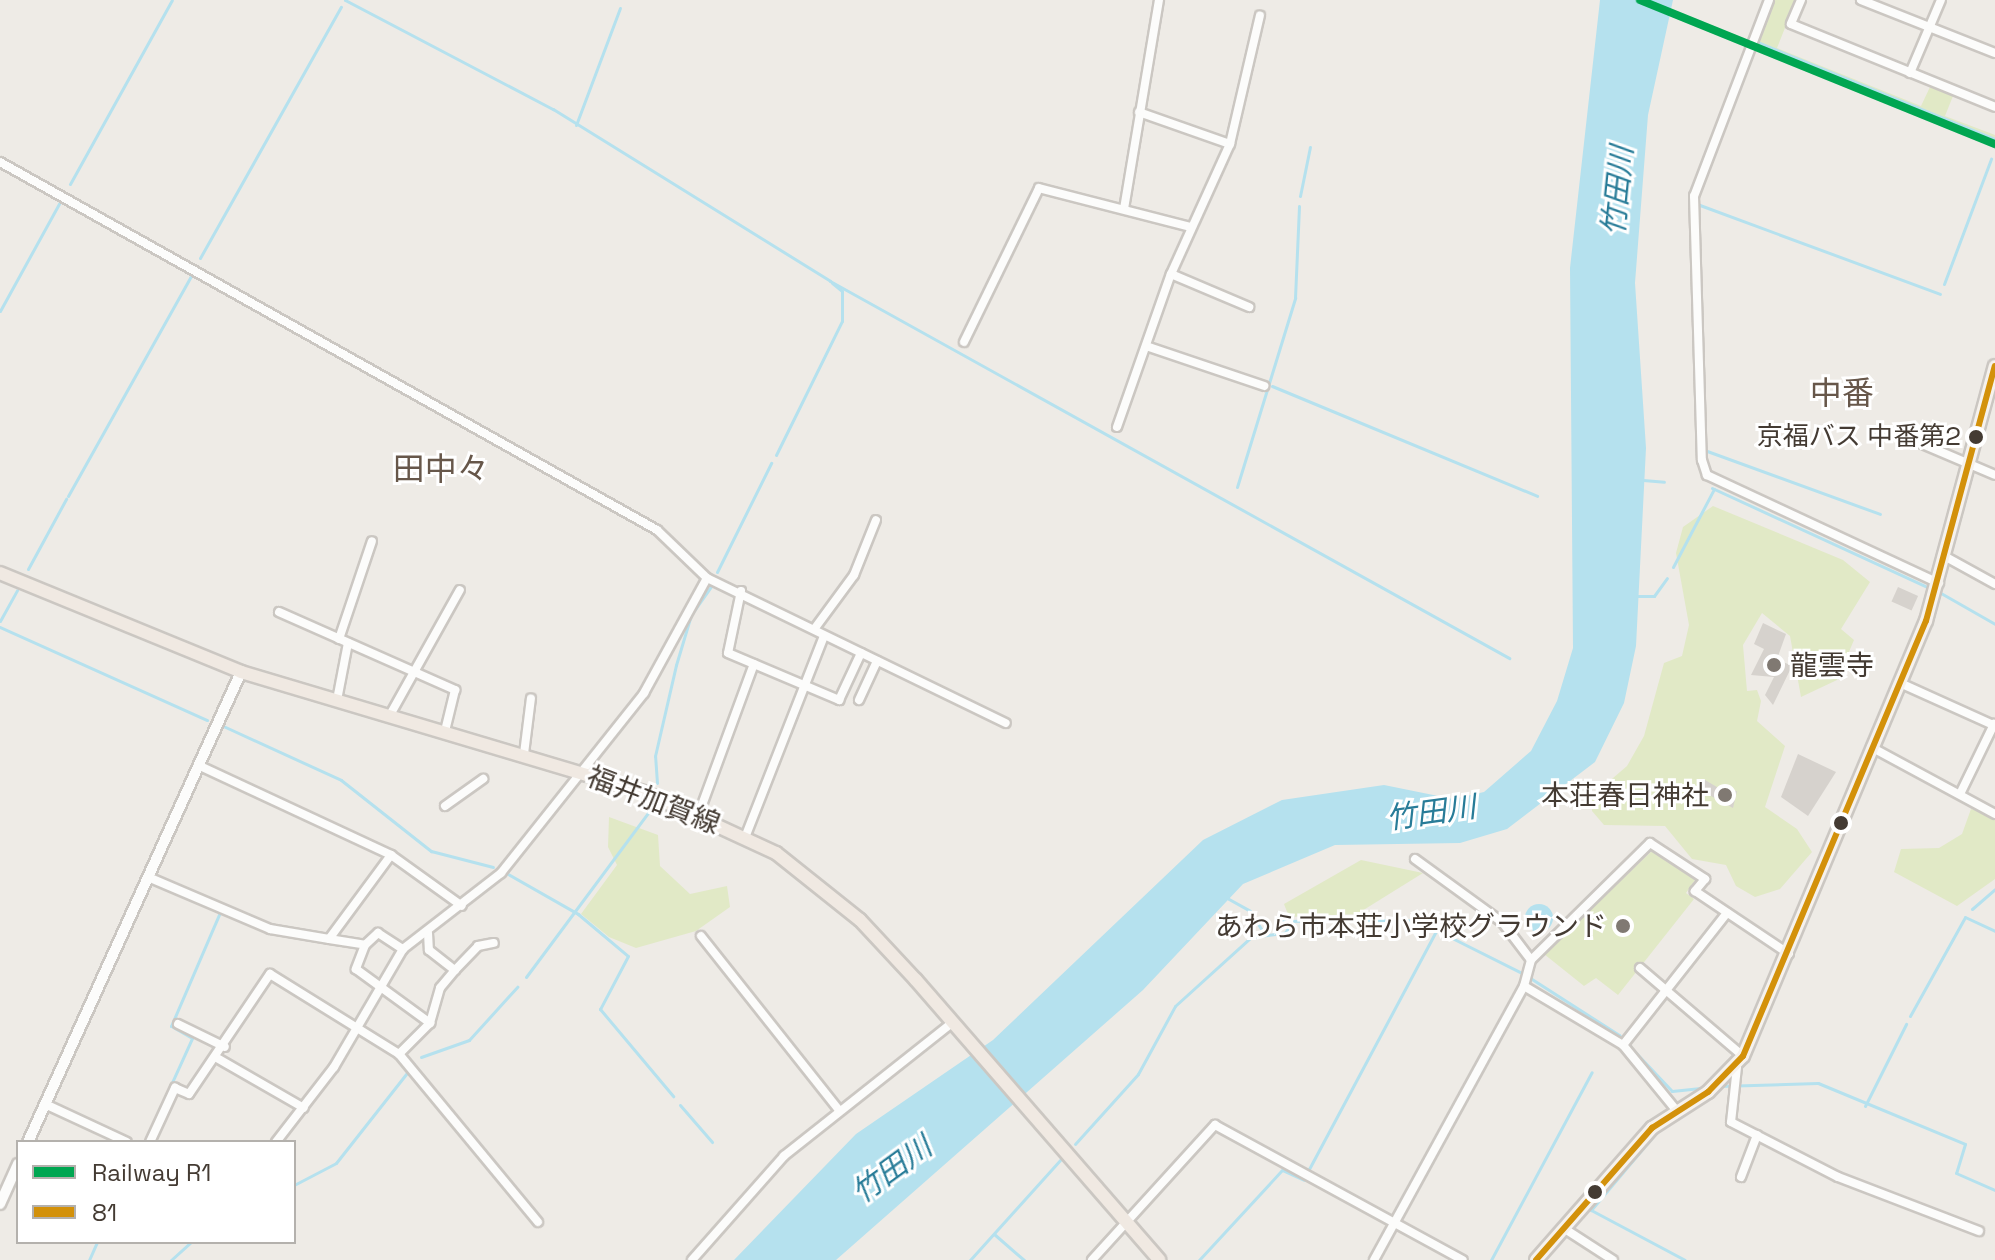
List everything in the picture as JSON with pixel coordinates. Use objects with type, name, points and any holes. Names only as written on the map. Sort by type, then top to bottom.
[{"type":"main road","points":[[1536,1260],[1676,1110],[1708,1092],[1740,1062],[1789,955],[1937,588],[1995,366]]},
{"type":"main road","name":"福井加賀線","points":[[0,573],[241,672],[583,772],[746,835],[860,920],[966,1036],[1124,1224],[1159,1260]]},
{"type":"street","points":[[1124,209],[1159,0]]},
{"type":"street","points":[[1769,0],[1694,196],[1702,460],[1707,475],[1937,588]]},
{"type":"street","points":[[1801,0],[1791,24],[1995,107]]},
{"type":"street","points":[[1861,0],[1995,53]]},
{"type":"street","points":[[1910,73],[1941,0]]},
{"type":"street","points":[[1117,427],[1171,274],[1230,144],[1260,15]]},
{"type":"street","points":[[1139,112],[1230,144]]},
{"type":"street","points":[[0,162],[657,530],[707,578],[741,591],[815,628],[824,636],[1006,723]]},
{"type":"street","points":[[964,342],[1039,188],[1191,227]]},
{"type":"street","points":[[1171,274],[1249,307]]},
{"type":"street","points":[[1146,346],[1264,386]]},
{"type":"street","points":[[1913,440],[1995,475]]},
{"type":"street","points":[[815,628],[854,575],[876,520]]},
{"type":"street","points":[[337,700],[344,641],[372,541]]},
{"type":"street","points":[[1946,557],[1995,584]]},
{"type":"street","points":[[278,1140],[304,1108],[355,1033],[403,949],[462,906],[512,862],[644,693],[707,578]]},
{"type":"street","points":[[390,715],[460,590]]},
{"type":"street","points":[[741,591],[728,653],[839,700],[861,653]]},
{"type":"street","points":[[279,612],[455,690],[445,731]]},
{"type":"street","points":[[746,835],[801,683],[824,636]]},
{"type":"street","points":[[859,700],[877,661]]},
{"type":"street","points":[[698,816],[754,664]]},
{"type":"street","points":[[29,1140],[241,672]]},
{"type":"street","points":[[1900,683],[1994,724],[1961,792]]},
{"type":"street","points":[[524,754],[531,698]]},
{"type":"street","points":[[1871,747],[1961,792],[1995,814]]},
{"type":"street","points":[[198,765],[391,855],[462,906]]},
{"type":"street","points":[[445,806],[483,779]]},
{"type":"street","points":[[1374,1260],[1397,1224],[1524,986],[1531,960],[1650,843],[1705,879],[1695,891],[1789,955]]},
{"type":"street","points":[[329,939],[391,855]]},
{"type":"street","points":[[1415,859],[1503,923],[1531,960]]},
{"type":"street","points":[[148,877],[270,929],[365,945]]},
{"type":"street","points":[[1623,1045],[1663,988],[1727,913]]},
{"type":"street","points":[[403,949],[378,933],[365,945],[356,969],[430,1023]]},
{"type":"street","points":[[428,933],[429,950],[455,970]]},
{"type":"street","points":[[701,936],[839,1110]]},
{"type":"street","points":[[399,1054],[430,1023],[440,988],[455,970],[478,946],[494,943]]},
{"type":"street","points":[[1640,968],[1740,1062],[1728,1097],[1731,1122],[1838,1177],[1979,1231]]},
{"type":"street","points":[[151,1140],[175,1088],[189,1094],[225,1047],[270,974],[355,1033],[399,1054],[538,1222]]},
{"type":"street","points":[[1524,986],[1623,1045],[1676,1110]]},
{"type":"street","points":[[692,1260],[784,1156],[953,1022]]},
{"type":"street","points":[[178,1024],[225,1047]]},
{"type":"street","points":[[217,1058],[304,1108]]},
{"type":"street","points":[[1708,1092],[1728,1097]]},
{"type":"street","points":[[45,1104],[123,1140]]},
{"type":"street","points":[[1092,1260],[1215,1125],[1463,1260]]},
{"type":"street","points":[[1741,1177],[1757,1135]]},
{"type":"street","points":[[0,1204],[16,1168]]},
{"type":"street","points":[[1565,1229],[1617,1259]]},
{"type":"green space","points":[[1771,0],[1796,0],[1777,48],[1921,106],[1930,87],[1953,96],[1945,116],[1995,135],[1995,142],[1753,49]]},
{"type":"green space","points":[[1713,506],[1843,560],[1870,582],[1841,629],[1854,640],[1837,680],[1801,697],[1790,636],[1762,613],[1743,645],[1747,691],[1757,690],[1761,701],[1757,721],[1785,746],[1765,807],[1797,829],[1812,852],[1780,889],[1755,897],[1736,886],[1726,865],[1692,859],[1665,826],[1604,825],[1592,811],[1592,796],[1627,766],[1644,736],[1664,663],[1682,656],[1689,625],[1676,553],[1683,527]]},
{"type":"green space","points":[[1971,809],[1995,817],[1995,879],[1957,906],[1894,872],[1901,849],[1939,848],[1962,834]]},
{"type":"green space","points":[[609,817],[658,835],[660,866],[690,894],[727,886],[730,907],[696,931],[636,948],[609,937],[581,914],[617,865],[608,847]]},
{"type":"green space","name":"あわら市本荘小学校グラウンド","points":[[1654,849],[1695,880],[1686,893],[1694,899],[1618,995],[1596,978],[1584,986],[1544,954]]},
{"type":"green space","points":[[1361,860],[1423,873],[1357,914],[1289,917],[1284,904]]},
{"type":"water","name":"竹田川","points":[[1600,0],[1673,0],[1648,115],[1635,283],[1646,448],[1636,646],[1624,703],[1595,762],[1507,829],[1460,843],[1335,845],[1243,884],[1143,990],[836,1260],[734,1260],[856,1134],[993,1040],[1203,840],[1282,800],[1384,785],[1453,799],[1484,792],[1531,751],[1557,701],[1573,648],[1570,268]]},
{"type":"water","points":[[1539,904],[1549,908],[1553,918],[1549,928],[1539,932],[1529,928],[1525,918],[1529,908]]},
{"type":"building","points":[[1898,587],[1918,596],[1912,611],[1891,602]]},
{"type":"building","name":"龍雲寺","points":[[1763,623],[1786,634],[1777,659],[1792,666],[1773,705],[1765,695],[1774,677],[1751,675],[1764,649],[1754,644]]},
{"type":"building","points":[[1798,754],[1836,772],[1808,816],[1781,797]]},
{"type":"building","name":"本荘春日神社","points":[[1705,780],[1727,793],[1737,791],[1733,808],[1700,790]]},
{"type":"waterway","points":[[70,184],[172,0]]},
{"type":"waterway","points":[[345,0],[553,109],[830,281],[1509,658]]},
{"type":"waterway","points":[[200,258],[341,7]]},
{"type":"waterway","points":[[576,125],[620,8]]},
{"type":"waterway","points":[[1757,42],[1995,139]]},
{"type":"waterway","points":[[1727,99],[1739,65]]},
{"type":"waterway","points":[[1300,196],[1310,147]]},
{"type":"waterway","points":[[1944,284],[1991,159]]},
{"type":"waterway","points":[[1691,196],[1698,460]]},
{"type":"waterway","points":[[0,311],[62,198]]},
{"type":"waterway","points":[[1697,204],[1940,294]]},
{"type":"waterway","points":[[1237,487],[1295,298],[1299,206]]},
{"type":"waterway","points":[[68,496],[193,272]]},
{"type":"waterway","points":[[776,455],[842,321],[842,291],[832,283]]},
{"type":"waterway","points":[[1272,386],[1537,496]]},
{"type":"waterway","points":[[1707,451],[1880,514]]},
{"type":"waterway","points":[[717,572],[771,463]]},
{"type":"waterway","points":[[1643,480],[1664,482]]},
{"type":"waterway","points":[[1712,488],[1932,589]]},
{"type":"waterway","points":[[1673,567],[1714,489]]},
{"type":"waterway","points":[[28,569],[66,499]]},
{"type":"waterway","points":[[1637,596],[1654,596],[1667,578]]},
{"type":"waterway","points":[[657,783],[655,756],[676,665],[691,615],[711,586]]},
{"type":"waterway","points":[[0,621],[17,590]]},
{"type":"waterway","points":[[1939,592],[1995,624]]},
{"type":"waterway","points":[[0,627],[207,720]]},
{"type":"waterway","points":[[221,725],[341,780],[431,851],[493,867]]},
{"type":"waterway","points":[[526,977],[655,803]]},
{"type":"waterway","points":[[508,874],[578,914],[628,956],[600,1009],[673,1096]]},
{"type":"waterway","points":[[1972,909],[1995,889]]},
{"type":"waterway","points":[[1227,898],[1250,911],[1265,935]]},
{"type":"waterway","points":[[149,1133],[192,1038],[171,1026],[220,912]]},
{"type":"waterway","points":[[1910,1016],[1965,917],[1995,931]]},
{"type":"waterway","points":[[1278,921],[1407,920],[1432,928],[1524,974],[1619,1035],[1672,1091],[1708,1087]]},
{"type":"waterway","points":[[1075,1144],[1138,1074],[1175,1006],[1251,937],[1285,933],[1291,923]]},
{"type":"waterway","points":[[1309,1169],[1436,931]]},
{"type":"waterway","points":[[421,1057],[469,1040],[517,987]]},
{"type":"waterway","points":[[1865,1106],[1906,1024]]},
{"type":"waterway","points":[[296,1184],[336,1163],[414,1064]]},
{"type":"waterway","points":[[1491,1260],[1592,1072]]},
{"type":"waterway","points":[[1719,1086],[1818,1083],[1965,1144],[1956,1173],[1995,1190]]},
{"type":"waterway","points":[[680,1105],[712,1142]]},
{"type":"waterway","points":[[1654,1135],[1591,1210],[1685,1260]]},
{"type":"waterway","points":[[970,1260],[1062,1158]]},
{"type":"waterway","points":[[1199,1260],[1282,1170],[1304,1180]]},
{"type":"waterway","points":[[994,1234],[1024,1260]]},
{"type":"waterway","points":[[89,1260],[96,1244]]},
{"type":"waterway","points":[[171,1260],[189,1244]]},
{"type":"rail line","name":"R1","points":[[1640,0],[1995,144]]},
{"type":"transit line","name":"81","points":[[1536,1260],[1652,1128],[1708,1092],[1743,1056],[1926,621],[1995,366]]},
{"type":"place","name":"京福バス 中番第2","points":[[1976,437]]},
{"type":"place","name":"龍雲寺","points":[[1774,665]]},
{"type":"place","name":"本荘春日神社","points":[[1725,795]]},
{"type":"place","name":"あわら市本荘小学校グラウンド","points":[[1623,926]]},
{"type":"district","name":"中番","points":[[1842,393]]},
{"type":"district","name":"田中々","points":[[441,469]]}]
